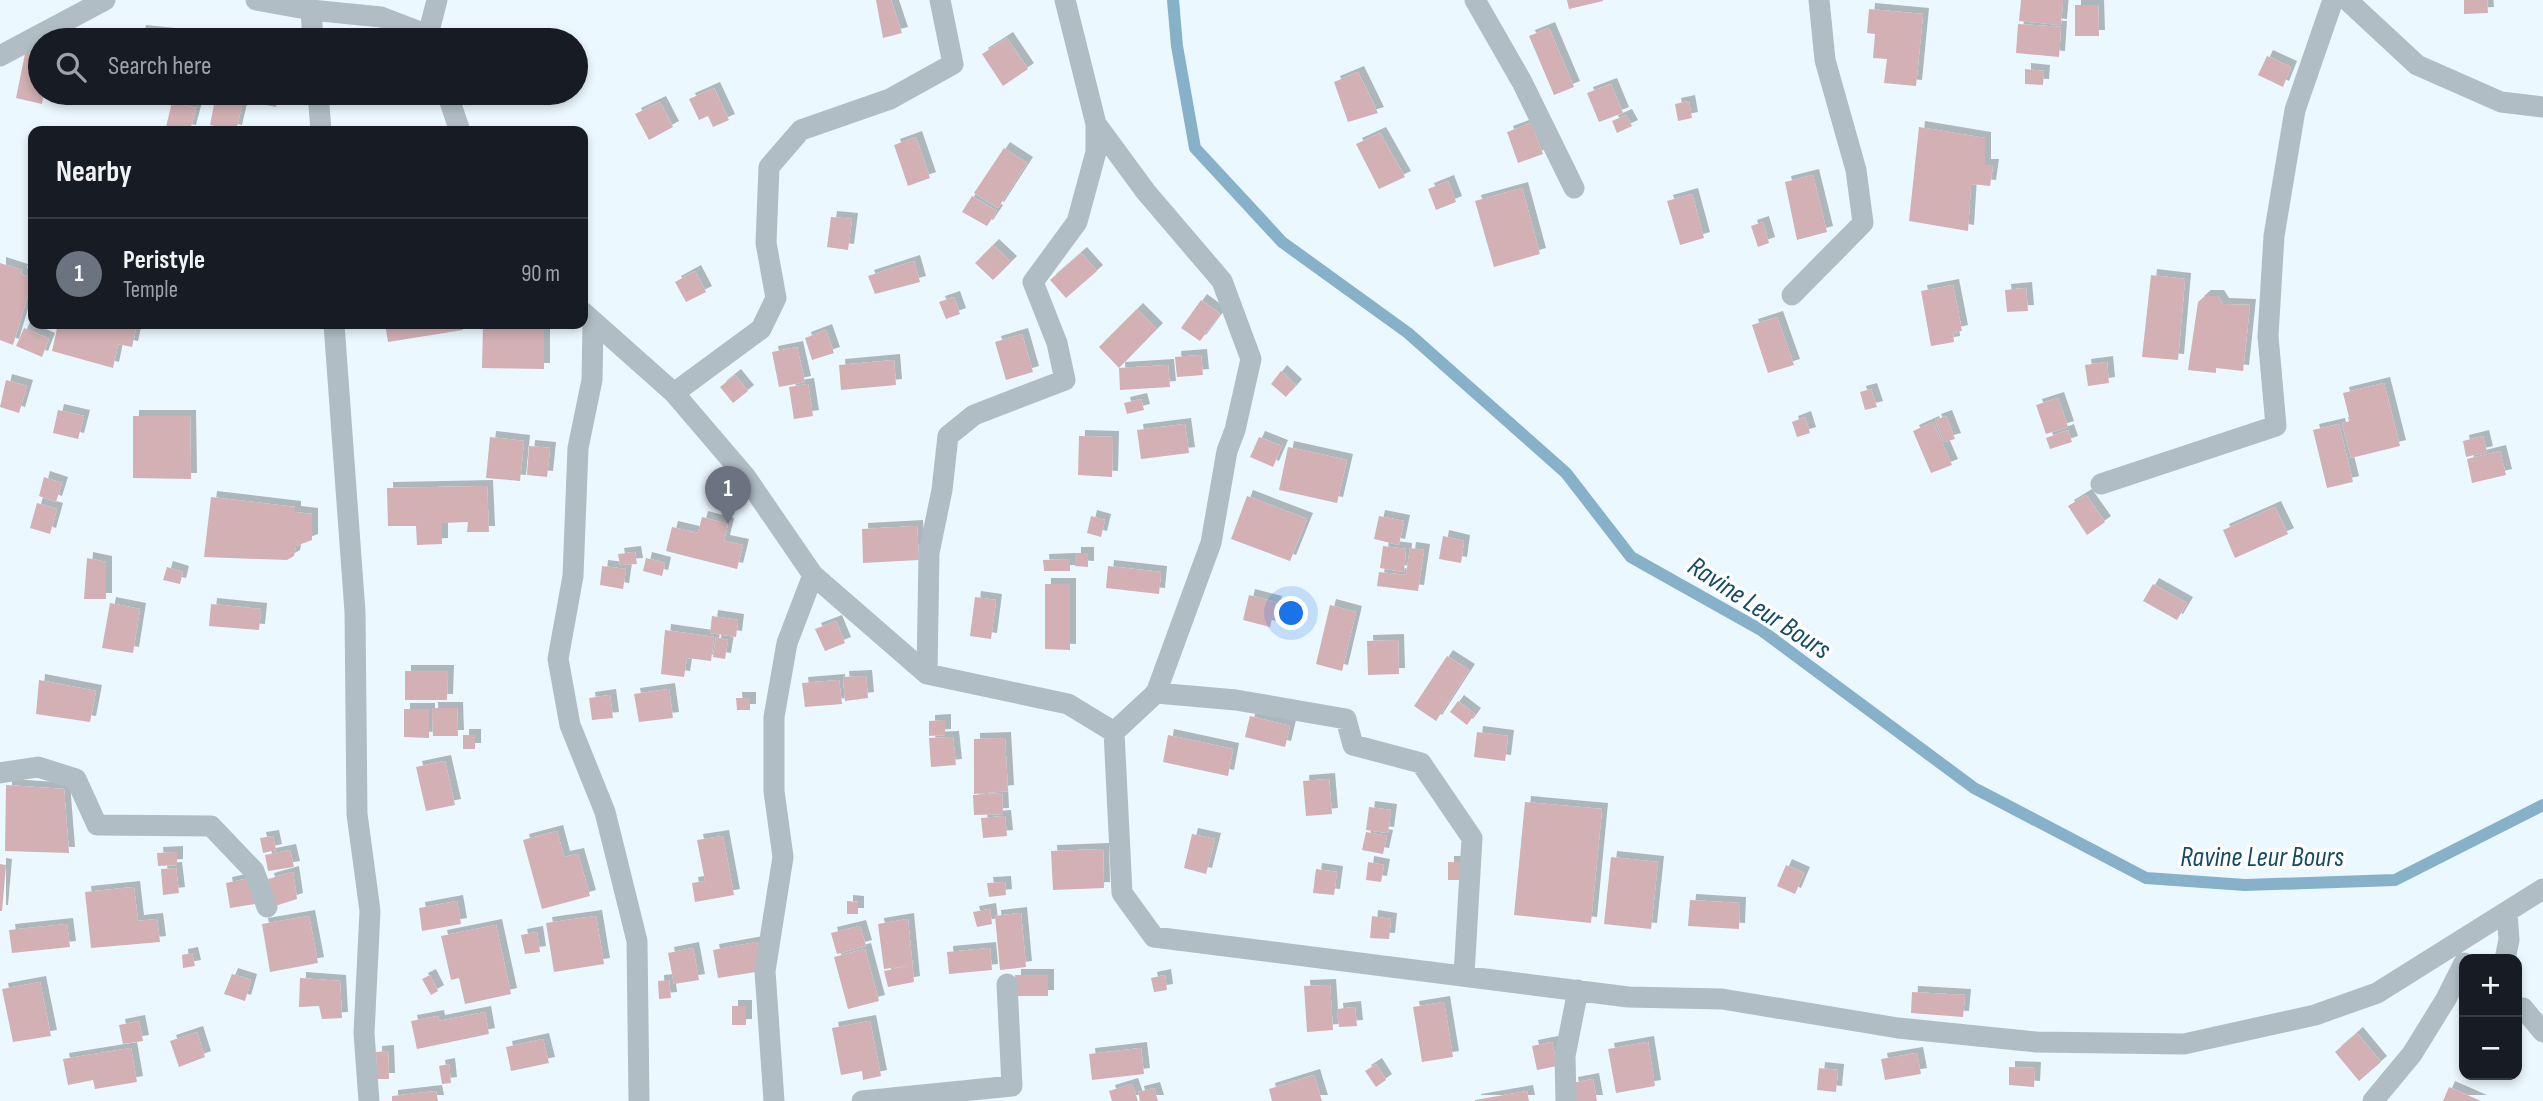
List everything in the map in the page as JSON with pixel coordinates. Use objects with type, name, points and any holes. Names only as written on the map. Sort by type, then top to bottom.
[{"type":"street","points":[[52,28],[105,0]]},
{"type":"street","points":[[256,0],[311,10],[381,17],[407,28]]},
{"type":"street","points":[[431,28],[437,0]]},
{"type":"street","points":[[674,393],[761,329],[776,298],[766,243],[769,167],[801,130],[890,99],[953,64],[940,0]]},
{"type":"street","points":[[927,674],[929,554],[942,490],[948,436],[974,415],[1065,380],[1057,343],[1033,282],[1077,222],[1096,152],[1096,124],[1065,0]]},
{"type":"street","points":[[1475,0],[1522,82],[1574,188]]},
{"type":"street","points":[[1791,295],[1863,223],[1856,170],[1825,60],[1819,0]]},
{"type":"street","points":[[2101,484],[2277,426],[2267,336],[2274,236],[2295,110],[2333,0]]},
{"type":"street","points":[[2347,0],[2417,65],[2501,102],[2543,107]]},
{"type":"street","points":[[311,10],[312,28]]},
{"type":"street","points":[[0,55],[28,40]]},
{"type":"street","points":[[319,105],[321,126]]},
{"type":"street","points":[[451,105],[458,126]]},
{"type":"street","points":[[1096,124],[1146,192],[1223,281],[1251,359],[1235,430],[1227,451],[1211,543],[1156,693],[1114,732],[1122,893],[1154,937],[1628,997],[1722,999],[1898,1028],[2036,1042],[2184,1044],[2315,1015],[2377,993],[2543,889]]},
{"type":"street","points":[[588,317],[674,393],[745,476],[813,575],[927,674],[1068,704],[1114,732]]},
{"type":"street","points":[[588,317],[592,380],[578,448],[573,576],[558,659],[570,725],[606,812],[637,941],[639,1101]]},
{"type":"street","points":[[334,329],[355,612],[356,814],[370,911],[364,1034],[369,1101]]},
{"type":"street","points":[[775,1101],[765,971],[783,857],[774,791],[774,717],[786,643],[813,575]]},
{"type":"street","points":[[1156,693],[1236,701],[1346,719],[1353,745],[1421,763],[1472,838],[1464,975]]},
{"type":"street","points":[[0,772],[38,767],[76,779],[97,825],[211,826],[254,871],[267,907]]},
{"type":"street","points":[[2506,954],[2509,940],[2507,912]]},
{"type":"street","points":[[2468,954],[2476,932]]},
{"type":"street","points":[[862,1101],[1012,1086],[1007,984]]},
{"type":"street","points":[[1566,1101],[1565,1056],[1578,990]]},
{"type":"street","points":[[2373,1101],[2455,999]]},
{"type":"street","points":[[2522,1008],[2543,1032]]},
{"type":"building","points":[[876,0],[891,0],[902,33],[883,38]]},
{"type":"building","points":[[1567,0],[1603,0],[1603,1],[1569,9]]},
{"type":"building","points":[[2021,0],[2063,0],[2061,25],[2019,21]]},
{"type":"building","points":[[2464,0],[2487,0],[2488,13],[2464,14]]},
{"type":"building","points":[[2075,5],[2098,5],[2099,36],[2075,36]]},
{"type":"building","points":[[1869,9],[1923,14],[1916,86],[1884,83],[1887,59],[1873,58],[1875,34],[1867,33]]},
{"type":"building","points":[[2018,24],[2061,27],[2059,57],[2016,53]]},
{"type":"building","points":[[1549,28],[1574,87],[1554,95],[1529,36]]},
{"type":"building","points":[[1007,38],[1028,69],[1003,86],[982,54]]},
{"type":"building","points":[[26,49],[28,49],[28,101],[16,98]]},
{"type":"building","points":[[2267,56],[2291,67],[2283,87],[2258,75]]},
{"type":"building","points":[[2025,69],[2044,71],[2043,85],[2025,84]]},
{"type":"building","points":[[1358,72],[1378,113],[1348,122],[1334,82]]},
{"type":"building","points":[[1611,84],[1623,113],[1599,122],[1587,93]]},
{"type":"building","points":[[714,88],[729,120],[713,127],[708,116],[699,120],[689,99]]},
{"type":"building","points":[[1689,101],[1692,118],[1678,121],[1675,104]]},
{"type":"building","points":[[660,102],[673,127],[649,140],[635,114]]},
{"type":"building","points":[[171,105],[196,108],[191,126],[166,126]]},
{"type":"building","points":[[214,105],[242,105],[237,126],[210,125]]},
{"type":"building","points":[[1626,115],[1632,126],[1617,133],[1612,121]]},
{"type":"building","points":[[1531,123],[1543,154],[1518,163],[1507,132]]},
{"type":"building","points":[[1919,127],[1985,138],[1985,165],[1993,165],[1990,186],[1971,184],[1968,231],[1909,221]]},
{"type":"building","points":[[1380,133],[1405,177],[1379,189],[1356,144]]},
{"type":"building","points":[[916,137],[930,178],[908,186],[894,145]]},
{"type":"building","points":[[1004,148],[1027,163],[998,208],[974,193]]},
{"type":"building","points":[[1813,175],[1827,232],[1797,240],[1785,182]]},
{"type":"building","points":[[1448,181],[1456,202],[1436,210],[1428,189]]},
{"type":"building","points":[[1522,188],[1540,254],[1494,267],[1475,201]]},
{"type":"building","points":[[1692,194],[1704,238],[1680,245],[1667,201]]},
{"type":"building","points":[[972,196],[997,211],[987,226],[962,212]]},
{"type":"building","points":[[831,217],[852,219],[848,250],[827,247]]},
{"type":"building","points":[[1763,222],[1769,243],[1758,247],[1751,226]]},
{"type":"building","points":[[993,245],[1011,262],[993,280],[975,263]]},
{"type":"building","points":[[1081,253],[1097,271],[1066,298],[1050,280]]},
{"type":"building","points":[[914,261],[920,282],[875,294],[868,276]]},
{"type":"building","points":[[0,263],[22,270],[21,274],[28,276],[28,295],[13,345],[0,340]]},
{"type":"building","points":[[695,271],[706,292],[686,302],[675,282]]},
{"type":"building","points":[[2151,275],[2185,279],[2178,360],[2142,357]]},
{"type":"building","points":[[1953,285],[1962,331],[1953,333],[1954,342],[1931,346],[1921,291]]},
{"type":"building","points":[[2026,288],[2028,311],[2007,312],[2005,290]]},
{"type":"building","points":[[2205,296],[2218,296],[2223,304],[2250,305],[2243,371],[2216,368],[2216,373],[2188,370],[2198,302]]},
{"type":"building","points":[[954,297],[960,314],[946,319],[939,302]]},
{"type":"building","points":[[1201,300],[1220,314],[1200,341],[1181,328]]},
{"type":"building","points":[[1137,309],[1157,329],[1119,368],[1099,347]]},
{"type":"building","points":[[1777,317],[1794,365],[1768,373],[1752,325]]},
{"type":"building","points":[[24,328],[49,339],[42,357],[16,346]]},
{"type":"building","points":[[57,329],[136,329],[132,347],[118,344],[113,368],[52,351]]},
{"type":"building","points":[[386,329],[463,329],[463,330],[388,342]]},
{"type":"building","points":[[483,329],[544,329],[544,369],[482,368]]},
{"type":"building","points":[[826,330],[834,353],[812,360],[805,338]]},
{"type":"building","points":[[1022,334],[1033,372],[1006,380],[995,342]]},
{"type":"building","points":[[797,347],[805,382],[779,387],[772,352]]},
{"type":"building","points":[[1201,355],[1203,375],[1177,377],[1175,357]]},
{"type":"building","points":[[894,360],[896,385],[841,390],[839,365]]},
{"type":"building","points":[[2107,362],[2109,383],[2088,386],[2085,365]]},
{"type":"building","points":[[1168,365],[1170,387],[1120,390],[1119,368]]},
{"type":"building","points":[[1281,371],[1296,385],[1286,397],[1271,384]]},
{"type":"building","points":[[735,375],[748,391],[733,403],[720,387]]},
{"type":"building","points":[[6,380],[27,386],[19,413],[0,407]]},
{"type":"building","points":[[2384,383],[2400,446],[2351,458],[2342,423],[2350,421],[2343,393]]},
{"type":"building","points":[[808,384],[813,416],[794,419],[789,387]]},
{"type":"building","points":[[1871,389],[1877,407],[1865,410],[1860,392]]},
{"type":"building","points":[[2058,398],[2068,427],[2046,434],[2036,405]]},
{"type":"building","points":[[1141,399],[1144,410],[1127,414],[1124,403]]},
{"type":"building","points":[[58,410],[84,416],[78,439],[53,433]]},
{"type":"building","points":[[133,416],[190,416],[191,479],[133,478]]},
{"type":"building","points":[[1946,416],[1955,439],[1944,442],[1935,420]]},
{"type":"building","points":[[1805,417],[1810,433],[1797,437],[1792,422]]},
{"type":"building","points":[[1933,422],[1952,465],[1931,473],[1913,431]]},
{"type":"building","points":[[1185,424],[1189,453],[1141,459],[1137,430]]},
{"type":"building","points":[[2339,424],[2353,482],[2327,488],[2313,430]]},
{"type":"building","points":[[2068,430],[2072,442],[2050,449],[2046,438]]},
{"type":"building","points":[[1079,436],[1113,437],[1112,477],[1078,475]]},
{"type":"building","points":[[2483,436],[2487,452],[2466,457],[2463,441]]},
{"type":"building","points":[[490,437],[524,441],[520,481],[486,478]]},
{"type":"building","points":[[1259,437],[1282,446],[1273,467],[1250,457]]},
{"type":"building","points":[[529,446],[550,448],[547,477],[527,475]]},
{"type":"building","points":[[1288,447],[1347,460],[1337,503],[1279,490]]},
{"type":"building","points":[[2500,451],[2506,475],[2472,483],[2467,459]]},
{"type":"building","points":[[44,477],[62,483],[56,502],[39,496]]},
{"type":"building","points":[[487,486],[489,532],[467,532],[468,522],[442,523],[442,544],[417,545],[416,526],[388,526],[387,488]]},
{"type":"building","points":[[2086,495],[2105,522],[2087,535],[2068,506]]},
{"type":"building","points":[[1247,496],[1307,519],[1290,561],[1231,539]]},
{"type":"building","points":[[211,497],[295,507],[295,512],[312,514],[312,540],[296,546],[294,556],[287,560],[204,557]]},
{"type":"building","points":[[37,503],[57,509],[50,534],[30,528]]},
{"type":"building","points":[[2275,507],[2288,534],[2235,558],[2223,530]]},
{"type":"building","points":[[1091,516],[1105,520],[1101,537],[1087,533]]},
{"type":"building","points":[[1379,516],[1404,521],[1399,545],[1374,539]]},
{"type":"building","points":[[702,517],[728,524],[724,541],[743,545],[737,569],[666,551],[672,527],[698,533]]},
{"type":"building","points":[[917,526],[919,560],[863,563],[862,529]]},
{"type":"building","points":[[1443,536],[1464,541],[1461,563],[1439,559]]},
{"type":"building","points":[[1383,546],[1406,549],[1404,572],[1380,568]]},
{"type":"building","points":[[1410,548],[1424,550],[1418,591],[1377,586],[1379,572],[1406,575]]},
{"type":"building","points":[[635,552],[637,564],[620,565],[618,554]]},
{"type":"building","points":[[1075,553],[1088,553],[1088,567],[1075,566]]},
{"type":"building","points":[[87,558],[106,562],[106,599],[84,599]]},
{"type":"building","points":[[646,558],[665,563],[662,576],[643,571]]},
{"type":"building","points":[[1070,559],[1070,571],[1044,571],[1043,560]]},
{"type":"building","points":[[602,566],[626,569],[623,589],[600,585]]},
{"type":"building","points":[[1108,566],[1161,572],[1159,594],[1106,588]]},
{"type":"building","points":[[167,567],[183,572],[180,584],[163,580]]},
{"type":"building","points":[[1045,584],[1070,584],[1070,650],[1045,649]]},
{"type":"building","points":[[2153,584],[2187,603],[2177,620],[2143,601]]},
{"type":"building","points":[[1249,595],[1276,602],[1270,627],[1243,620]]},
{"type":"building","points":[[975,597],[996,600],[991,639],[970,636]]},
{"type":"building","points":[[110,603],[140,609],[133,653],[102,648]]},
{"type":"building","points":[[211,604],[261,609],[259,630],[209,626]]},
{"type":"building","points":[[1330,605],[1356,612],[1342,671],[1316,664]]},
{"type":"building","points":[[712,616],[738,620],[736,637],[710,633]]},
{"type":"building","points":[[836,621],[845,643],[825,651],[815,629]]},
{"type":"building","points":[[665,630],[714,637],[711,661],[687,658],[684,677],[661,674]]},
{"type":"building","points":[[716,637],[728,640],[725,659],[713,657]]},
{"type":"building","points":[[1398,640],[1399,674],[1368,675],[1367,641]]},
{"type":"building","points":[[1447,656],[1469,670],[1436,721],[1414,706]]},
{"type":"building","points":[[405,671],[448,671],[447,700],[405,700]]},
{"type":"building","points":[[866,676],[868,698],[845,701],[843,677]]},
{"type":"building","points":[[39,680],[96,691],[90,722],[36,714]]},
{"type":"building","points":[[839,680],[842,704],[805,707],[802,683]]},
{"type":"building","points":[[669,689],[673,718],[639,722],[634,694]]},
{"type":"building","points":[[610,695],[613,718],[592,720],[589,698]]},
{"type":"building","points":[[736,698],[750,698],[750,710],[737,710]]},
{"type":"building","points":[[1458,701],[1475,714],[1467,725],[1450,712]]},
{"type":"building","points":[[432,708],[457,708],[458,736],[433,736]]},
{"type":"building","points":[[404,709],[429,709],[429,738],[404,737]]},
{"type":"building","points":[[1250,716],[1290,726],[1285,747],[1245,737]]},
{"type":"building","points":[[945,720],[945,735],[929,736],[929,721]]},
{"type":"building","points":[[1477,732],[1508,736],[1505,761],[1474,757]]},
{"type":"building","points":[[463,735],[475,735],[475,749],[463,749]]},
{"type":"building","points":[[1168,735],[1233,749],[1228,776],[1163,762]]},
{"type":"building","points":[[953,737],[956,765],[931,767],[929,738]]},
{"type":"building","points":[[1005,738],[1008,791],[974,794],[974,739]]},
{"type":"building","points":[[445,761],[455,805],[426,811],[416,767]]},
{"type":"building","points":[[1329,779],[1332,814],[1306,816],[1303,781]]},
{"type":"building","points":[[6,785],[64,789],[69,853],[5,851]]},
{"type":"building","points":[[1002,793],[1003,814],[974,815],[973,795]]},
{"type":"building","points":[[1525,802],[1602,809],[1591,923],[1514,915]]},
{"type":"building","points":[[1369,807],[1391,810],[1388,833],[1366,830]]},
{"type":"building","points":[[1005,816],[1007,836],[983,838],[981,818]]},
{"type":"building","points":[[557,831],[564,857],[578,854],[590,896],[542,909],[523,840]]},
{"type":"building","points":[[1366,832],[1387,836],[1383,854],[1362,850]]},
{"type":"building","points":[[1192,834],[1215,839],[1206,874],[1184,868]]},
{"type":"building","points":[[273,836],[276,850],[263,853],[260,838]]},
{"type":"building","points":[[723,836],[734,895],[695,902],[692,883],[705,881],[697,840]]},
{"type":"building","points":[[1103,849],[1104,888],[1053,890],[1051,851]]},
{"type":"building","points":[[290,850],[294,867],[268,871],[265,855]]},
{"type":"building","points":[[177,852],[177,865],[158,866],[157,853]]},
{"type":"building","points":[[1611,857],[1658,862],[1651,929],[1604,924]]},
{"type":"building","points":[[1368,862],[1384,865],[1381,882],[1366,880]]},
{"type":"building","points":[[1448,862],[1463,862],[1463,880],[1448,880]]},
{"type":"building","points":[[0,864],[6,865],[2,911],[0,911]]},
{"type":"building","points":[[1786,865],[1804,873],[1795,894],[1777,886]]},
{"type":"building","points":[[176,868],[179,893],[163,895],[161,869]]},
{"type":"building","points":[[1316,869],[1337,872],[1334,895],[1313,893]]},
{"type":"building","points":[[293,872],[297,899],[275,906],[268,879]]},
{"type":"building","points":[[250,878],[255,904],[230,908],[226,883]]},
{"type":"building","points":[[1005,882],[1006,895],[989,897],[987,883]]},
{"type":"building","points":[[134,887],[138,921],[157,919],[160,942],[91,948],[85,892]]},
{"type":"building","points":[[1690,900],[1740,903],[1739,929],[1688,926]]},
{"type":"building","points":[[457,901],[461,924],[422,931],[419,908]]},
{"type":"building","points":[[847,901],[858,902],[858,914],[847,914]]},
{"type":"building","points":[[990,909],[992,924],[977,927],[973,912]]},
{"type":"building","points":[[1021,913],[1026,967],[1000,970],[995,916]]},
{"type":"building","points":[[309,916],[318,963],[270,972],[262,924]]},
{"type":"building","points":[[596,916],[604,964],[554,972],[546,923]]},
{"type":"building","points":[[1372,916],[1391,919],[1389,939],[1370,938]]},
{"type":"building","points":[[908,919],[914,982],[888,987],[884,971],[908,966],[884,969],[878,924]]},
{"type":"building","points":[[67,924],[70,947],[12,953],[9,930]]},
{"type":"building","points":[[496,925],[511,994],[465,1004],[459,978],[451,980],[441,936]]},
{"type":"building","points":[[860,926],[866,946],[837,954],[831,933]]},
{"type":"building","points":[[537,932],[540,952],[525,954],[521,935]]},
{"type":"building","points":[[757,942],[762,971],[718,978],[713,950]]},
{"type":"building","points":[[693,948],[699,980],[674,984],[668,953]]},
{"type":"building","points":[[990,948],[992,970],[949,974],[947,952]]},
{"type":"building","points":[[865,949],[879,1001],[848,1009],[834,957]]},
{"type":"building","points":[[192,953],[195,966],[183,968],[182,955]]},
{"type":"building","points":[[232,974],[251,980],[245,1001],[224,994]]},
{"type":"building","points":[[430,975],[438,991],[431,995],[422,979]]},
{"type":"building","points":[[1015,975],[1048,975],[1048,996],[1015,996]]},
{"type":"building","points":[[1165,975],[1167,990],[1154,992],[1151,978]]},
{"type":"building","points":[[300,978],[340,981],[342,1018],[322,1019],[319,1006],[299,1007]]},
{"type":"building","points":[[669,980],[671,998],[659,999],[658,981]]},
{"type":"building","points":[[40,982],[51,1036],[13,1042],[2,989]]},
{"type":"building","points":[[1330,985],[1333,1030],[1307,1032],[1304,986]]},
{"type":"building","points":[[1912,992],[1965,995],[1963,1017],[1911,1013]]},
{"type":"building","points":[[1444,1002],[1453,1057],[1422,1062],[1413,1007]]},
{"type":"building","points":[[732,1006],[746,1006],[746,1025],[732,1025]]},
{"type":"building","points":[[1355,1007],[1357,1026],[1339,1027],[1337,1009]]},
{"type":"building","points":[[485,1012],[489,1034],[417,1049],[411,1021],[438,1016],[439,1021]]},
{"type":"building","points":[[139,1021],[143,1041],[123,1044],[119,1025]]},
{"type":"building","points":[[870,1021],[881,1076],[863,1080],[862,1071],[841,1075],[832,1028]]},
{"type":"building","points":[[197,1032],[205,1057],[179,1067],[170,1041]]},
{"type":"building","points":[[2357,1033],[2381,1062],[2359,1081],[2335,1052]]},
{"type":"building","points":[[543,1039],[549,1063],[511,1071],[506,1047]]},
{"type":"building","points":[[1552,1042],[1557,1066],[1537,1070],[1532,1046]]},
{"type":"building","points":[[1648,1042],[1655,1086],[1616,1093],[1608,1049]]},
{"type":"building","points":[[131,1048],[137,1082],[95,1089],[93,1080],[68,1085],[63,1059]]},
{"type":"building","points":[[1141,1048],[1144,1074],[1092,1080],[1089,1054]]},
{"type":"building","points":[[388,1051],[389,1079],[377,1079],[376,1052]]},
{"type":"building","points":[[1917,1053],[1921,1074],[1885,1080],[1881,1059]]},
{"type":"building","points":[[449,1064],[451,1083],[442,1084],[439,1066]]},
{"type":"building","points":[[1376,1064],[1386,1080],[1376,1087],[1365,1071]]},
{"type":"building","points":[[2009,1067],[2035,1068],[2034,1087],[2009,1085]]},
{"type":"building","points":[[1819,1068],[1838,1070],[1836,1092],[1817,1090]]},
{"type":"building","points":[[1314,1075],[1322,1101],[1272,1101],[1269,1089]]},
{"type":"building","points":[[1593,1079],[1597,1101],[1575,1101],[1572,1083]]},
{"type":"building","points":[[1132,1084],[1138,1101],[1112,1101],[1109,1091]]},
{"type":"building","points":[[2449,1087],[2481,1101],[2443,1101]]},
{"type":"building","points":[[1154,1088],[1158,1101],[1140,1101],[1138,1092]]},
{"type":"building","points":[[436,1091],[438,1101],[392,1101],[392,1096]]},
{"type":"building","points":[[1527,1091],[1529,1101],[1475,1101],[1475,1100]]},
{"type":"waterway","name":"Ravine Leur Bours","points":[[1173,0],[1177,46],[1195,148],[1282,242],[1408,333],[1566,473],[1631,557],[1761,630],[1974,788],[2146,878],[2245,885],[2395,880],[2543,805]]},
{"type":"place","name":"Peristyle","points":[[728,524]]}]
